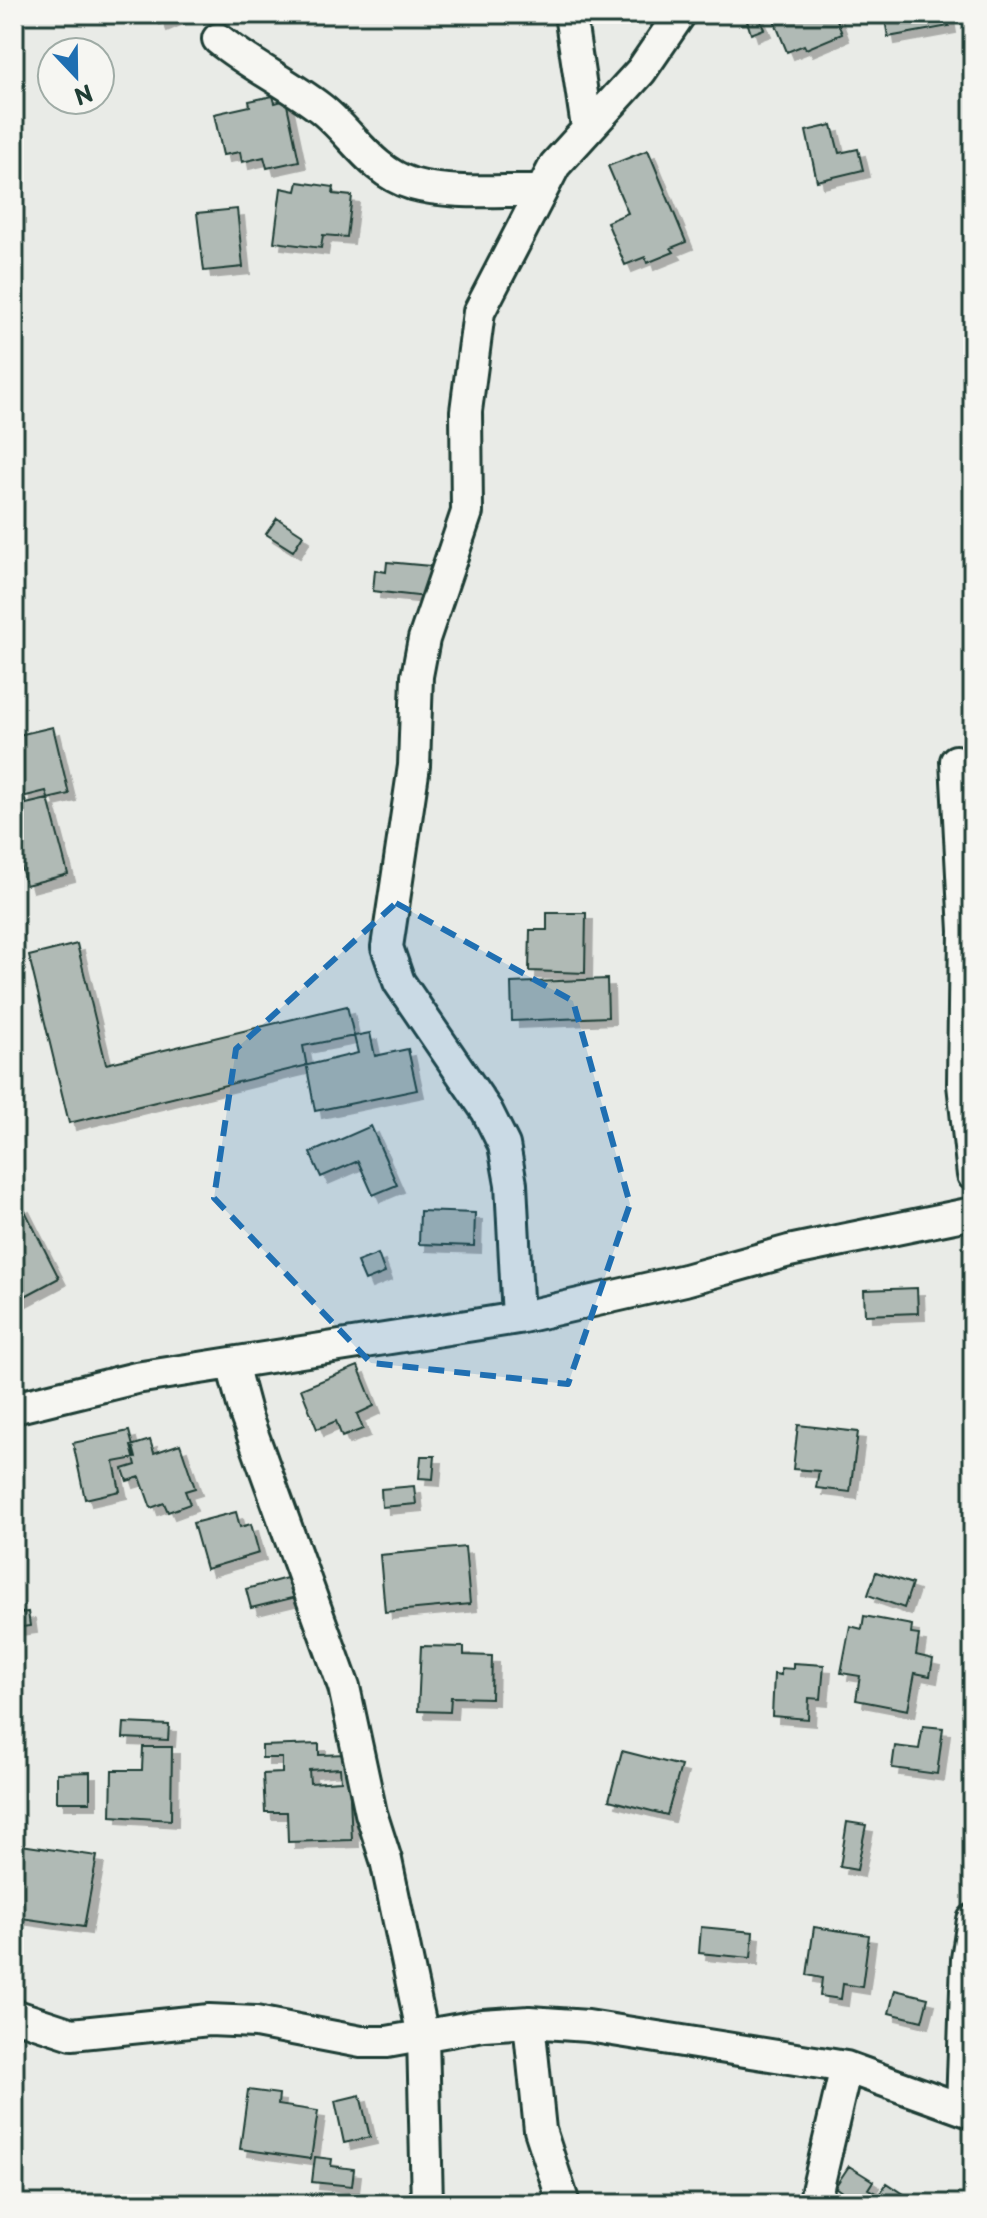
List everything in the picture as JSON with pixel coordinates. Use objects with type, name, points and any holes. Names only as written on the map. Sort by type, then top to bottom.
[{"type":"street","points":[[570,14],[587,127]]},
{"type":"street","points":[[518,1318],[509,1163],[504,1145],[487,1111],[399,982],[387,947],[414,766],[417,676],[424,639],[467,512],[466,411],[479,312],[555,165],[641,71],[680,14]]},
{"type":"street","points":[[218,39],[244,60],[322,109],[369,158],[399,179],[431,187],[540,191]]},
{"type":"street","points":[[956,761],[965,931],[963,1084],[973,1175]]},
{"type":"street","points":[[14,1408],[136,1378],[518,1318],[685,1280],[789,1251],[973,1213]]},
{"type":"street","points":[[232,1364],[251,1430],[344,1687],[371,1813],[386,1860],[423,2036],[427,2204]]},
{"type":"street","points":[[14,2015],[72,2034],[209,2020],[256,2022],[361,2042],[387,2042],[483,2025],[529,2022],[588,2026],[846,2067],[967,2111],[967,1959],[973,1920]]},
{"type":"street","points":[[529,2022],[540,2130],[564,2204]]},
{"type":"street","points":[[814,2204],[846,2067]]},
{"type":"highlighted area","points":[[396,903],[573,1001],[630,1204],[568,1384],[371,1363],[214,1198],[236,1049]]},
{"type":"building","points":[[156,14],[183,14],[160,24]]},
{"type":"building","points":[[757,14],[764,29],[751,34],[746,18]]},
{"type":"building","points":[[835,14],[842,34],[806,49],[804,45],[787,52],[772,15]]},
{"type":"building","points":[[884,14],[947,14],[949,26],[888,37]]},
{"type":"building","points":[[273,96],[275,103],[286,100],[299,161],[267,168],[264,157],[242,162],[240,152],[223,155],[214,114],[250,106],[249,101]]},
{"type":"building","points":[[832,125],[839,153],[858,149],[863,170],[817,181],[806,131]]},
{"type":"building","points":[[648,150],[686,242],[671,248],[674,252],[647,263],[645,257],[625,265],[607,222],[628,213],[608,166]]},
{"type":"building","points":[[298,182],[334,187],[333,194],[352,196],[347,237],[323,235],[321,248],[274,242],[281,188],[296,191]]},
{"type":"building","points":[[237,209],[243,267],[204,271],[197,213]]},
{"type":"building","points":[[277,518],[303,535],[293,551],[266,534]]},
{"type":"building","points":[[387,562],[430,566],[426,597],[373,591],[375,570],[386,572]]},
{"type":"building","points":[[53,727],[69,794],[26,804],[14,754],[14,736]]},
{"type":"building","points":[[46,791],[68,874],[26,885],[14,841],[14,799]]},
{"type":"building","points":[[547,913],[586,913],[585,973],[529,971],[530,930],[547,930]]},
{"type":"building","points":[[77,944],[106,1064],[347,1006],[358,1053],[69,1123],[29,956]]},
{"type":"building","points":[[607,979],[608,1017],[512,1021],[511,983]]},
{"type":"building","points":[[370,1033],[375,1056],[408,1049],[417,1090],[315,1111],[303,1046]]},
{"type":"building","points":[[371,1126],[397,1185],[373,1195],[358,1161],[321,1177],[310,1153]]},
{"type":"building","points":[[22,1205],[59,1278],[14,1302],[14,1209]]},
{"type":"building","points":[[420,1211],[475,1213],[474,1246],[419,1244]]},
{"type":"building","points":[[378,1254],[385,1273],[365,1281],[357,1262]]},
{"type":"building","points":[[917,1288],[918,1313],[865,1315],[864,1290]]},
{"type":"building","points":[[358,1366],[374,1406],[357,1414],[363,1429],[342,1437],[336,1421],[317,1429],[301,1389]]},
{"type":"building","points":[[798,1425],[858,1432],[850,1492],[816,1488],[819,1471],[793,1469]]},
{"type":"building","points":[[129,1431],[136,1458],[114,1462],[120,1491],[85,1499],[73,1443]]},
{"type":"building","points":[[150,1440],[154,1453],[180,1444],[195,1488],[185,1491],[190,1504],[168,1512],[164,1503],[151,1508],[140,1477],[127,1481],[123,1469],[136,1465],[131,1446]]},
{"type":"building","points":[[421,1456],[435,1456],[433,1479],[419,1478]]},
{"type":"building","points":[[414,1486],[416,1504],[382,1507],[381,1489]]},
{"type":"building","points":[[236,1512],[240,1527],[251,1524],[259,1553],[206,1569],[193,1523]]},
{"type":"building","points":[[465,1547],[470,1604],[385,1612],[380,1555]]},
{"type":"building","points":[[876,1572],[912,1584],[904,1608],[868,1595]]},
{"type":"building","points":[[294,1576],[300,1596],[251,1608],[246,1589]]},
{"type":"building","points":[[28,1612],[30,1626],[14,1628],[14,1614]]},
{"type":"building","points":[[864,1616],[912,1625],[911,1634],[919,1635],[916,1655],[933,1659],[930,1676],[915,1673],[908,1710],[856,1700],[860,1676],[841,1673],[850,1626],[862,1629]]},
{"type":"building","points":[[421,1646],[464,1647],[464,1655],[492,1656],[491,1698],[451,1697],[450,1712],[418,1711]]},
{"type":"building","points":[[793,1663],[824,1665],[821,1699],[809,1698],[808,1719],[772,1716],[774,1674],[781,1675],[781,1668],[793,1669]]},
{"type":"building","points":[[124,1723],[169,1725],[168,1740],[123,1738]]},
{"type":"building","points":[[923,1726],[943,1728],[937,1774],[892,1768],[895,1746],[919,1749]]},
{"type":"building","points":[[319,1744],[319,1755],[348,1754],[352,1840],[288,1842],[287,1812],[265,1812],[263,1774],[282,1773],[282,1758],[262,1758],[262,1746]],"holes":[[[340,1768],[341,1781],[310,1783],[309,1770]]]},
{"type":"building","points":[[143,1747],[172,1747],[171,1820],[111,1816],[112,1770],[142,1770]]},
{"type":"building","points":[[622,1751],[681,1766],[667,1815],[609,1800]]},
{"type":"building","points":[[90,1772],[90,1802],[57,1802],[57,1773]]},
{"type":"building","points":[[847,1822],[866,1825],[857,1870],[840,1867]]},
{"type":"building","points":[[14,1844],[97,1856],[84,1927],[14,1917]]},
{"type":"building","points":[[701,1927],[753,1932],[751,1958],[699,1953]]},
{"type":"building","points":[[814,1927],[869,1935],[862,1987],[843,1984],[841,1999],[820,1996],[822,1978],[807,1975]]},
{"type":"building","points":[[895,1990],[928,1998],[922,2021],[889,2013]]},
{"type":"building","points":[[248,2090],[279,2094],[278,2105],[318,2111],[311,2159],[240,2149]]},
{"type":"building","points":[[360,2095],[370,2137],[344,2143],[335,2101]]},
{"type":"building","points":[[315,2157],[332,2159],[331,2166],[354,2169],[352,2186],[312,2182]]},
{"type":"building","points":[[849,2166],[873,2181],[868,2189],[879,2195],[887,2183],[919,2204],[858,2204],[835,2187]]}]
